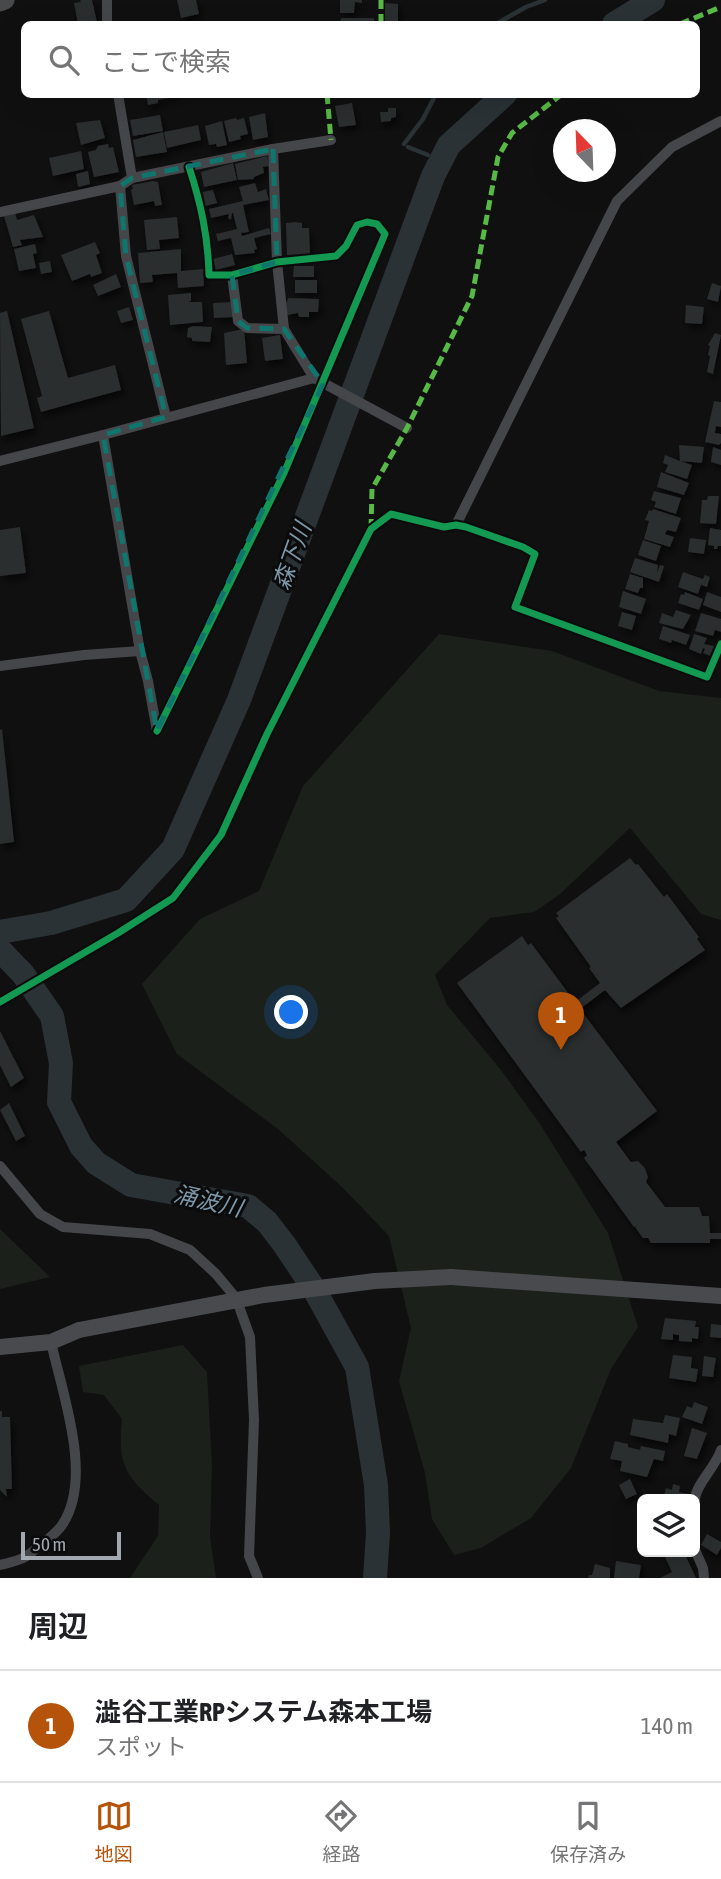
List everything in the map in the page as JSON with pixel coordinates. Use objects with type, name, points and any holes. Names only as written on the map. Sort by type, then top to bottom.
[{"type":"street","points":[[107,0],[107,21]]},
{"type":"street","points":[[119,98],[132,178]]},
{"type":"street","points":[[456,525],[617,201],[672,147],[721,121]]},
{"type":"street","points":[[0,212],[120,186],[132,178],[331,140]]},
{"type":"street","points":[[273,149],[277,262],[284,329],[322,383],[403,426]]},
{"type":"street","points":[[103,435],[140,651],[157,732],[240,566],[386,234],[377,224],[367,222],[357,225],[346,246],[336,256],[277,262],[232,275],[209,275],[208,238],[189,167]]},
{"type":"street","points":[[120,186],[126,256],[166,417]]},
{"type":"street","points":[[232,275],[238,321],[247,328],[284,329]]},
{"type":"street","points":[[0,461],[166,417],[322,383]]},
{"type":"street","points":[[5,1000],[173,898],[221,835],[267,734],[371,529],[391,514],[444,527],[456,525],[523,547],[535,554],[515,607],[707,677],[721,644]]},
{"type":"street","points":[[0,666],[140,651]]},
{"type":"street","points":[[0,1166],[40,1214],[63,1227],[150,1234],[190,1251],[216,1274],[236,1298],[250,1337],[254,1420],[249,1556],[258,1578]]},
{"type":"street","points":[[0,1347],[51,1342],[79,1330],[264,1295],[376,1281],[451,1278],[721,1296]]},
{"type":"street","points":[[0,1565],[25,1557],[61,1526],[73,1502],[76,1484],[73,1441],[51,1342]]},
{"type":"street","points":[[695,1494],[695,1489],[709,1475],[721,1450]]},
{"type":"street","points":[[698,1557],[704,1578]]},
{"type":"highlighted area","points":[[273,149],[277,262],[232,275],[238,321],[247,328],[284,329],[323,384],[157,731],[103,435],[166,417],[126,256],[120,186],[132,178]]},
{"type":"shaded area","points":[[439,634],[552,651],[659,691],[721,698],[721,920],[701,914],[630,828],[559,895],[534,912],[490,918],[435,975],[447,1005],[501,1070],[540,1124],[608,1233],[638,1327],[611,1369],[571,1468],[531,1518],[481,1548],[454,1555],[432,1519],[425,1473],[399,1381],[411,1328],[389,1236],[342,1187],[278,1129],[177,1054],[142,984],[200,919],[259,891],[303,786]]},
{"type":"shaded area","points":[[0,1229],[50,1277],[0,1289]]},
{"type":"shaded area","points":[[183,1345],[207,1372],[212,1466],[210,1537],[216,1578],[130,1578],[158,1536],[159,1505],[138,1486],[126,1468],[121,1447],[122,1419],[104,1395],[83,1392],[79,1366]]},
{"type":"building","points":[[80,0],[92,0],[97,21],[77,21],[74,3],[81,2]]},
{"type":"building","points":[[177,0],[196,0],[199,14],[181,18]]},
{"type":"building","points":[[340,0],[362,0],[362,3],[355,2],[354,13],[340,13]]},
{"type":"building","points":[[385,3],[398,4],[398,21],[385,21]]},
{"type":"building","points":[[341,18],[374,18],[374,21],[340,21]]},
{"type":"building","points":[[147,98],[169,98],[158,100],[158,103],[148,105]]},
{"type":"building","points":[[352,103],[356,125],[339,127],[335,106]]},
{"type":"building","points":[[388,108],[396,108],[396,117],[391,118],[391,121],[381,122],[380,112],[388,112]]},
{"type":"building","points":[[265,113],[268,137],[253,140],[249,117]]},
{"type":"building","points":[[160,115],[163,131],[133,136],[130,120]]},
{"type":"building","points":[[244,118],[248,134],[229,142],[224,121]]},
{"type":"building","points":[[100,120],[105,138],[81,145],[76,123]]},
{"type":"building","points":[[222,121],[227,145],[209,145],[205,126]]},
{"type":"building","points":[[198,125],[201,140],[167,148],[164,132]]},
{"type":"building","points":[[163,132],[167,152],[136,157],[133,140]]},
{"type":"building","points":[[108,144],[109,148],[113,147],[119,172],[94,177],[88,152]]},
{"type":"building","points":[[81,151],[84,169],[53,176],[49,158]]},
{"type":"building","points":[[267,156],[269,166],[263,167],[264,173],[254,179],[238,180],[235,164]]},
{"type":"building","points":[[233,163],[237,180],[204,187],[201,172]]},
{"type":"building","points":[[88,171],[90,184],[78,187],[76,174]]},
{"type":"building","points":[[158,182],[162,205],[155,206],[154,201],[134,205],[132,185]]},
{"type":"building","points":[[255,183],[258,192],[266,189],[269,200],[243,205],[249,232],[241,233],[242,236],[269,228],[271,234],[254,238],[257,249],[254,250],[255,253],[235,255],[231,238],[218,241],[216,234],[237,229],[233,213],[231,220],[228,218],[229,214],[211,218],[209,209],[243,201],[239,187]]},
{"type":"building","points":[[213,190],[217,203],[205,206],[203,192]]},
{"type":"building","points":[[15,213],[17,220],[34,215],[43,237],[20,240],[22,245],[13,247],[4,216]]},
{"type":"building","points":[[177,217],[179,238],[159,240],[160,249],[147,250],[144,220]]},
{"type":"building","points":[[286,223],[302,223],[302,228],[309,228],[310,254],[287,255]]},
{"type":"building","points":[[95,242],[100,253],[96,255],[102,273],[91,277],[90,274],[72,281],[61,255]]},
{"type":"building","points":[[35,244],[37,253],[33,254],[36,268],[19,271],[14,249]]},
{"type":"building","points":[[181,249],[181,271],[203,269],[204,286],[178,288],[177,273],[152,275],[153,282],[140,283],[138,253]]},
{"type":"building","points":[[232,254],[235,265],[216,270],[213,259]]},
{"type":"building","points":[[50,261],[52,272],[41,274],[39,263]]},
{"type":"building","points":[[294,266],[314,266],[314,277],[293,277]]},
{"type":"building","points":[[116,274],[121,287],[98,296],[93,285]]},
{"type":"building","points":[[295,280],[317,280],[317,293],[295,293]]},
{"type":"building","points":[[712,283],[721,286],[718,302],[707,299]]},
{"type":"building","points":[[191,293],[191,301],[188,302],[202,302],[203,322],[170,325],[168,295]]},
{"type":"building","points":[[288,298],[319,299],[318,312],[309,312],[309,317],[299,317],[298,313],[287,315]]},
{"type":"building","points":[[233,302],[234,317],[214,318],[213,303]]},
{"type":"building","points":[[686,305],[704,307],[702,324],[685,323]]},
{"type":"building","points":[[129,307],[133,320],[121,323],[117,311]]},
{"type":"building","points":[[7,311],[34,428],[1,436],[0,313]]},
{"type":"building","points":[[49,311],[68,378],[115,365],[121,390],[41,412],[37,398],[42,396],[21,319]]},
{"type":"building","points":[[212,327],[210,342],[192,341],[192,338],[187,337],[188,328]]},
{"type":"building","points":[[244,329],[247,363],[226,365],[224,333]]},
{"type":"building","points":[[715,333],[721,335],[713,374],[707,372],[710,356],[708,345]]},
{"type":"building","points":[[280,335],[283,359],[265,361],[262,338]]},
{"type":"building","points":[[714,401],[721,402],[721,427],[716,426],[715,433],[721,434],[719,445],[705,442]]},
{"type":"building","points":[[679,445],[704,447],[702,463],[680,461]]},
{"type":"building","points":[[713,447],[721,450],[721,465],[711,462]]},
{"type":"building","points":[[665,455],[692,465],[687,479],[665,472],[668,465],[663,463]]},
{"type":"building","points":[[661,472],[689,483],[684,495],[657,487]]},
{"type":"building","points":[[654,491],[681,498],[676,514],[654,507],[656,502],[651,500]]},
{"type":"building","points":[[708,496],[719,496],[716,524],[700,523],[702,500],[707,500]]},
{"type":"building","points":[[649,510],[681,518],[676,532],[667,530],[665,534],[674,537],[670,547],[644,539],[649,521],[645,520]]},
{"type":"building","points":[[20,527],[26,573],[0,576],[0,530]]},
{"type":"building","points":[[710,528],[721,530],[721,546],[717,549],[708,545]]},
{"type":"building","points":[[690,538],[706,540],[704,554],[688,552]]},
{"type":"building","points":[[643,540],[661,546],[656,561],[638,555]]},
{"type":"building","points":[[635,558],[658,565],[657,573],[660,565],[664,566],[659,582],[630,572]]},
{"type":"building","points":[[683,572],[703,579],[705,575],[710,577],[707,587],[701,585],[698,594],[678,587]]},
{"type":"building","points":[[630,574],[643,578],[643,588],[640,588],[638,593],[625,589]]},
{"type":"building","points":[[623,591],[646,599],[641,614],[619,607]]},
{"type":"building","points":[[685,592],[703,599],[699,610],[678,603],[681,594],[684,595]]},
{"type":"building","points":[[707,592],[721,597],[721,612],[703,605]]},
{"type":"building","points":[[676,610],[691,615],[683,629],[659,623],[662,613],[673,617]]},
{"type":"building","points":[[622,612],[636,616],[632,630],[618,626]]},
{"type":"building","points":[[701,613],[721,619],[721,632],[715,630],[713,636],[695,631]]},
{"type":"building","points":[[663,626],[690,635],[686,645],[659,639]]},
{"type":"building","points":[[694,634],[707,638],[704,644],[714,646],[710,656],[703,653],[703,648],[701,654],[689,649]]},
{"type":"building","points":[[2,729],[14,842],[0,844],[0,730]]},
{"type":"building","points":[[630,858],[664,897],[667,894],[699,937],[697,939],[705,950],[621,1008],[605,990],[580,1009],[657,1111],[616,1142],[631,1162],[638,1161],[645,1168],[648,1177],[646,1182],[665,1207],[699,1207],[702,1216],[709,1216],[710,1233],[721,1233],[721,1239],[710,1239],[710,1243],[651,1243],[648,1238],[643,1238],[635,1227],[638,1225],[634,1227],[584,1158],[587,1155],[584,1150],[581,1152],[457,983],[522,936],[528,945],[531,943],[575,1002],[600,983],[556,918],[559,916],[556,913]]},
{"type":"building","points":[[0,1031],[24,1078],[11,1087],[0,1065]]},
{"type":"building","points":[[9,1103],[25,1136],[16,1141],[0,1110]]},
{"type":"building","points":[[665,1318],[696,1321],[695,1327],[699,1327],[698,1339],[692,1338],[692,1342],[679,1341],[679,1335],[673,1334],[673,1340],[661,1339]]},
{"type":"building","points":[[711,1324],[721,1325],[721,1338],[710,1337]]},
{"type":"building","points":[[673,1355],[692,1357],[691,1368],[698,1369],[696,1382],[669,1378]]},
{"type":"building","points":[[704,1356],[716,1358],[713,1377],[702,1376]]},
{"type":"building","points":[[694,1402],[708,1407],[702,1424],[682,1417],[687,1406],[692,1408]]},
{"type":"building","points":[[0,1411],[2,1417],[10,1417],[12,1489],[6,1489],[7,1497],[0,1490]]},
{"type":"building","points":[[665,1415],[680,1418],[676,1436],[669,1434],[668,1443],[630,1435],[633,1419],[663,1423]]},
{"type":"building","points":[[692,1428],[707,1433],[697,1459],[684,1456]]},
{"type":"building","points":[[615,1441],[640,1450],[641,1446],[665,1451],[663,1461],[654,1459],[647,1477],[620,1471],[622,1461],[610,1459]]},
{"type":"building","points":[[630,1479],[637,1494],[626,1499],[619,1485]]},
{"type":"building","points":[[673,1484],[680,1486],[679,1492],[688,1494],[664,1494],[666,1488],[672,1490]]},
{"type":"building","points":[[707,1534],[721,1542],[717,1555],[701,1545]]},
{"type":"building","points":[[665,1557],[686,1557],[696,1578],[660,1578],[672,1572]]},
{"type":"building","points":[[616,1561],[641,1565],[639,1578],[614,1578]]},
{"type":"building","points":[[595,1564],[610,1568],[610,1578],[588,1578],[592,1575]]},
{"type":"waterway","points":[[501,21],[545,0]]},
{"type":"waterway","name":"森下川","points":[[619,21],[653,0]]},
{"type":"waterway","points":[[404,144],[423,119],[434,98]]},
{"type":"waterway","name":"森下川","points":[[0,932],[51,923],[126,900],[173,849],[239,700],[433,176],[449,145],[501,98]]},
{"type":"waterway","points":[[408,147],[428,155]]},
{"type":"waterway","name":"涌波川","points":[[0,950],[23,974],[52,1016],[61,1063],[59,1102],[81,1146],[96,1163],[131,1185],[248,1206],[267,1222],[314,1289],[357,1367],[376,1485],[378,1533],[375,1578]]},
{"type":"marked path","points":[[381,0],[381,21]]},
{"type":"marked path","points":[[687,21],[721,7]]},
{"type":"marked path","points":[[327,98],[331,140]]},
{"type":"marked path","points":[[371,529],[372,489],[407,428],[472,296],[498,157],[512,133],[557,98]]},
{"type":"cycle path","points":[[157,731],[284,473],[385,234],[377,224],[367,222],[357,225],[346,246],[336,256],[277,262],[232,275],[209,275],[203,220],[189,167]]},
{"type":"cycle path","points":[[0,1002],[173,898],[221,835],[267,734],[371,529],[391,514],[444,527],[466,527],[523,547],[535,554],[515,607],[707,677],[721,644]]},
{"type":"place","name":"澁谷工業RPシステム森本工場","points":[[561,1050]]}]
